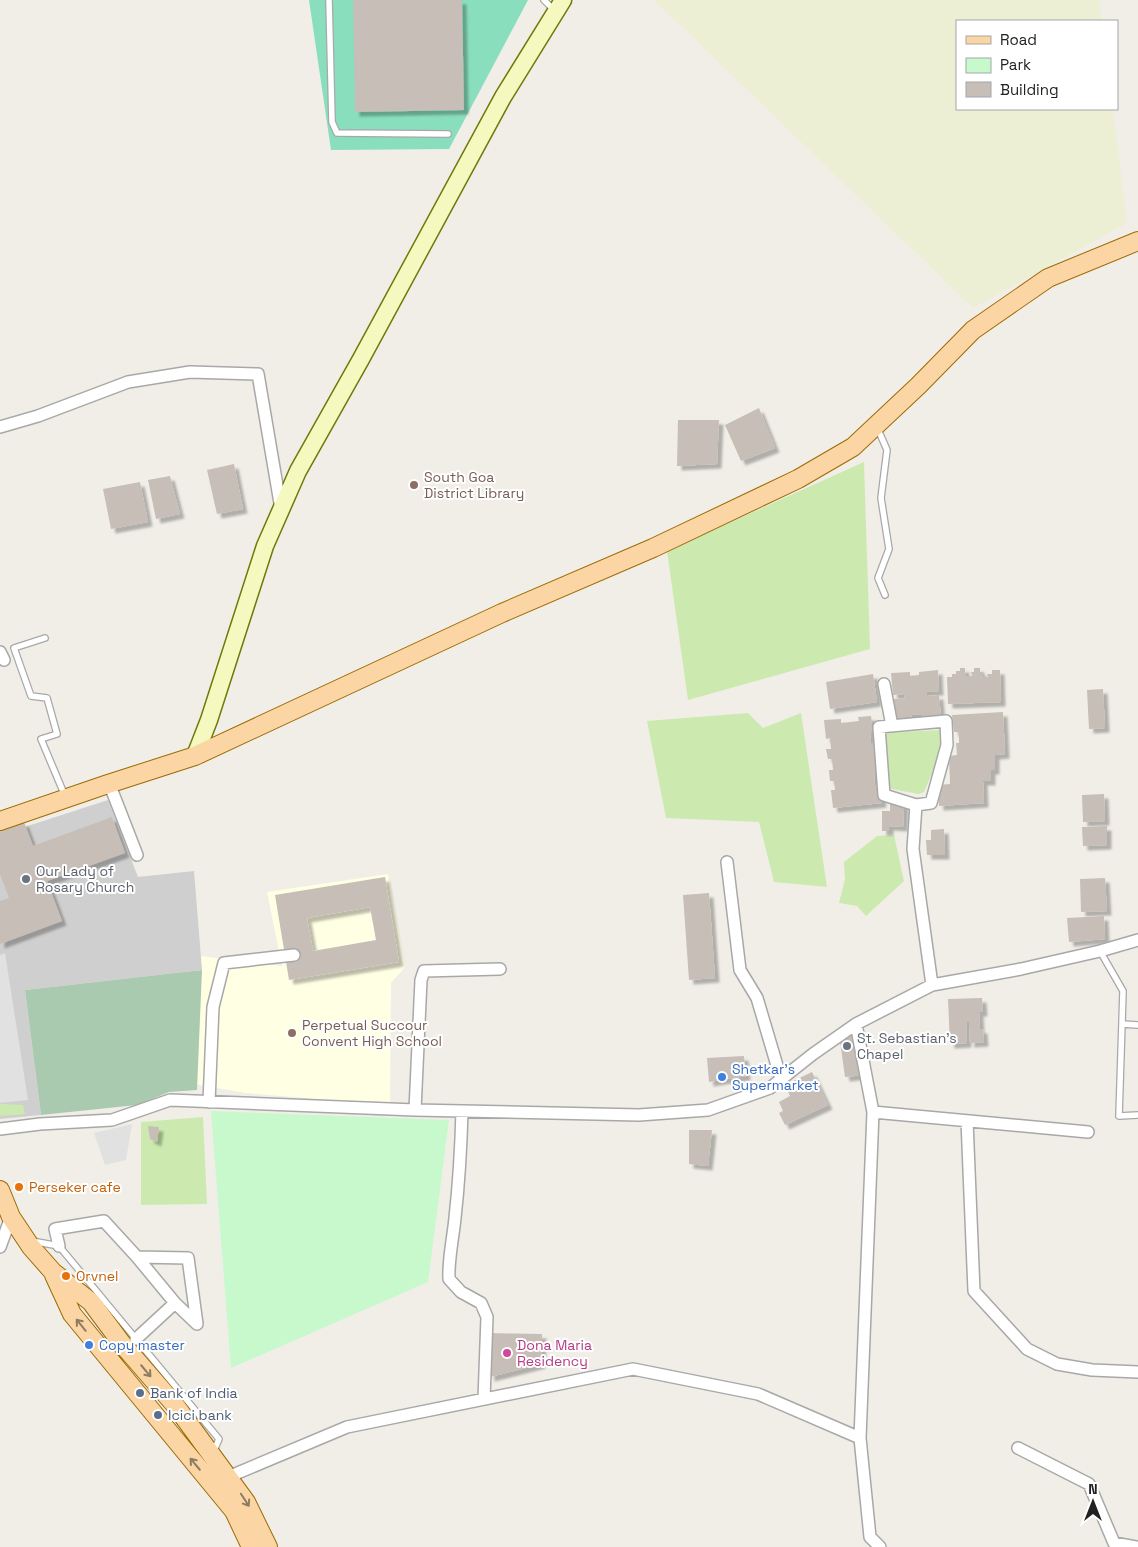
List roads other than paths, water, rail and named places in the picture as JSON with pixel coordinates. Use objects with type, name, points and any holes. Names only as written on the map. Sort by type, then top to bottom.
[{"type":"main road","points":[[0,821],[109,783],[195,756],[502,614],[653,548],[798,479],[853,447],[918,386],[972,330],[1048,278],[1138,241]]},
{"type":"main road","points":[[0,1190],[11,1217],[26,1240],[53,1272],[91,1302],[123,1345],[175,1405],[246,1502],[268,1547]]},
{"type":"main road","points":[[53,1272],[72,1314],[234,1511],[251,1547]]},
{"type":"street","points":[[195,756],[209,720],[265,546],[298,471],[555,4]]},
{"type":"street","points":[[0,427],[38,416],[128,382],[190,372],[258,374],[281,509]]},
{"type":"street","points":[[884,684],[892,726]]},
{"type":"street","points":[[946,721],[947,745],[931,803],[916,805],[884,795],[879,727],[946,721]]},
{"type":"street","points":[[109,783],[137,854]]},
{"type":"street","points":[[916,805],[913,849],[932,985]]},
{"type":"street","points":[[726,862],[740,970],[757,998],[781,1079]]},
{"type":"street","points":[[0,1129],[40,1124],[112,1120],[170,1100],[462,1111],[639,1114],[708,1110],[770,1088],[813,1054],[856,1024],[932,985],[1021,969],[1100,951],[1138,940]]},
{"type":"street","points":[[209,1102],[213,1008],[224,963],[294,955]]},
{"type":"street","points":[[415,1110],[424,971],[500,969]]},
{"type":"street","points":[[856,1024],[873,1112],[860,1438],[870,1537],[880,1547]]},
{"type":"street","points":[[462,1111],[460,1164],[448,1267],[449,1279],[461,1292],[481,1303],[487,1317],[484,1399]]},
{"type":"street","points":[[873,1112],[1088,1132]]},
{"type":"street","points":[[967,1121],[974,1291],[1027,1350],[1057,1364],[1092,1370],[1138,1372]]},
{"type":"street","points":[[0,1247],[11,1217]]},
{"type":"street","points":[[59,1246],[56,1229],[104,1221],[137,1256],[175,1303],[197,1324],[188,1258],[137,1256]]},
{"type":"street","points":[[136,1339],[175,1303]]},
{"type":"street","points":[[228,1476],[347,1427],[634,1369],[758,1394],[860,1438]]},
{"type":"street","points":[[1018,1448],[1089,1484],[1114,1543],[1135,1547]]},
{"type":"lane","points":[[330,0],[332,122],[337,134],[448,134]]},
{"type":"lane","points":[[877,425],[887,450],[881,498],[889,549],[878,578],[884,595]]},
{"type":"lane","points":[[45,638],[14,648],[30,696],[47,698],[57,734],[41,739],[66,798]]},
{"type":"lane","points":[[1100,951],[1122,991],[1119,1116],[1138,1115]]},
{"type":"lane","points":[[1122,1024],[1138,1025]]},
{"type":"lane","points":[[26,1240],[59,1246],[219,1439],[212,1455]]},
{"type":"place","name":"South Goa District Library","points":[[414,485]]},
{"type":"place","name":"Our Lady of Rosary Church","points":[[26,879]]},
{"type":"place","name":"Perpetual Succour Convent High School","points":[[292,1033]]},
{"type":"place","name":"St. Sebastian's Chapel","points":[[847,1046]]},
{"type":"place","name":"Shetkar's Supermarket","points":[[722,1077]]},
{"type":"place","name":"Perseker cafe","points":[[19,1187]]},
{"type":"place","name":"Orvnel","points":[[66,1276]]},
{"type":"place","name":"Copy master","points":[[89,1345]]},
{"type":"place","name":"Dona Maria Residency","points":[[507,1353]]},
{"type":"place","name":"Bank of India","points":[[140,1393]]},
{"type":"place","name":"Icici bank","points":[[158,1415]]}]
